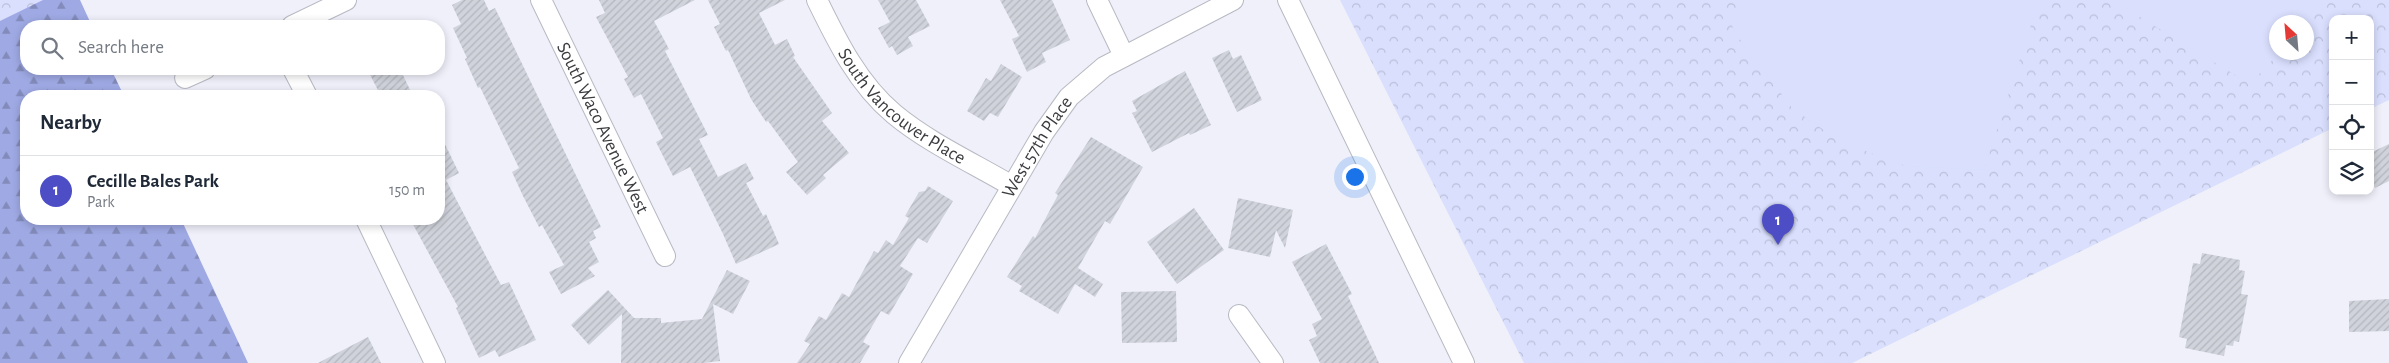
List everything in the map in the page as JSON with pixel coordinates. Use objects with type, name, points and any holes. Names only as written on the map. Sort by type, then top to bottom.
[{"type":"street","points":[[304,20],[346,0]]},
{"type":"street","name":"South Waco Avenue West","points":[[541,0],[665,256]]},
{"type":"street","name":"South Vancouver Place","points":[[817,0],[842,51],[864,82],[893,114],[932,140],[1012,186]]},
{"type":"street","points":[[1097,0],[1124,56]]},
{"type":"street","name":"West 57th Place","points":[[910,363],[1044,132],[1069,97],[1104,67],[1233,0]]},
{"type":"street","points":[[1288,0],[1464,363]]},
{"type":"street","points":[[184,78],[191,75]]},
{"type":"street","points":[[296,75],[303,90]]},
{"type":"street","points":[[369,225],[435,363]]},
{"type":"street","points":[[1239,315],[1272,363]]},
{"type":"green space","points":[[0,0],[80,0],[89,20],[20,20],[20,75],[114,75],[121,90],[20,90],[20,225],[184,225],[248,363],[0,363]]},
{"type":"green space","points":[[0,0],[43,0],[0,21]]},
{"type":"green space","points":[[1340,0],[2389,0],[2389,100],[2374,107],[2374,15],[2329,15],[2329,130],[1852,363],[1524,363]]},
{"type":"green space","points":[[1752,0],[2039,0],[1984,170],[1906,166],[1841,142],[1792,108],[1738,37],[1726,14]]},
{"type":"green space","points":[[2112,0],[2319,0],[2311,15],[2269,15],[2269,60],[2272,60],[2250,84]]},
{"type":"building","points":[[462,0],[484,0],[489,11],[495,8],[601,227],[593,231],[596,238],[589,242],[599,262],[588,268],[595,276],[561,294],[549,272],[564,265],[542,225],[539,227],[523,196],[512,172],[519,168],[480,87],[478,88],[453,28],[461,24],[452,5]]},
{"type":"building","points":[[599,0],[695,0],[654,21],[669,49],[665,51],[708,135],[699,139],[718,177],[746,163],[754,179],[746,183],[763,216],[766,214],[779,244],[736,264],[690,167],[673,176],[656,142],[663,138],[641,94],[634,98],[624,79],[628,77],[596,17],[605,13]]},
{"type":"building","points":[[708,0],[785,0],[759,13],[775,45],[787,39],[795,56],[793,57],[832,113],[822,121],[849,153],[823,175],[826,178],[807,195],[786,172],[798,162],[768,121],[766,122],[751,99],[728,50],[726,51],[714,27],[720,24]]},
{"type":"building","points":[[878,0],[916,0],[930,26],[908,37],[913,46],[897,55],[892,46],[889,48],[878,28],[890,22]]},
{"type":"building","points":[[1000,0],[1052,0],[1070,40],[1042,53],[1046,62],[1027,72],[1012,39],[1019,36]]},
{"type":"building","points":[[1229,50],[1233,59],[1241,55],[1262,100],[1237,112],[1212,58]]},
{"type":"building","points":[[1001,64],[1022,77],[998,117],[990,113],[984,121],[967,111],[986,78],[991,81]]},
{"type":"building","points":[[1185,71],[1211,125],[1190,135],[1189,133],[1152,152],[1132,113],[1137,111],[1132,101]]},
{"type":"building","points":[[370,75],[403,75],[410,90],[378,90]]},
{"type":"building","points":[[1091,137],[1143,167],[1110,224],[1105,221],[1078,268],[1103,284],[1095,297],[1075,284],[1058,314],[1019,291],[1022,286],[1007,277],[1033,236],[1035,238],[1058,195],[1055,193]]},
{"type":"building","points":[[445,144],[459,173],[446,180],[501,285],[509,282],[536,340],[499,357],[495,350],[479,358],[456,308],[458,307],[413,225],[445,225]]},
{"type":"building","points":[[2389,144],[2389,181],[2375,188],[2374,186],[2374,151]]},
{"type":"building","points":[[928,186],[953,201],[927,243],[918,238],[900,266],[913,274],[889,315],[881,311],[863,342],[870,346],[860,363],[797,363],[810,344],[804,341],[819,316],[826,320],[842,293],[849,297],[874,251],[878,253],[886,240],[893,245],[909,218],[905,216],[919,192],[925,191]]},
{"type":"building","points":[[1238,198],[1293,210],[1285,248],[1276,230],[1270,257],[1228,248]]},
{"type":"building","points":[[1194,208],[1224,250],[1177,284],[1147,242]]},
{"type":"building","points":[[1326,244],[1352,294],[1348,296],[1379,363],[1320,363],[1309,340],[1317,336],[1312,324],[1322,319],[1292,262]]},
{"type":"building","points":[[2202,253],[2240,260],[2239,270],[2245,271],[2241,294],[2248,295],[2239,342],[2234,341],[2233,346],[2226,345],[2224,356],[2185,348],[2187,339],[2179,337],[2193,263],[2200,264]]},
{"type":"building","points":[[727,270],[750,281],[733,314],[713,304],[720,361],[704,363],[621,363],[622,314],[589,345],[571,325],[608,290],[634,318],[661,318],[661,323],[702,319]]},
{"type":"building","points":[[1176,291],[1177,342],[1122,343],[1121,292]]},
{"type":"building","points":[[2389,299],[2389,331],[2349,332],[2349,301]]},
{"type":"building","points":[[368,337],[381,363],[318,363]]},
{"type":"place","name":"Cecille Bales Park","points":[[1778,245]]}]
